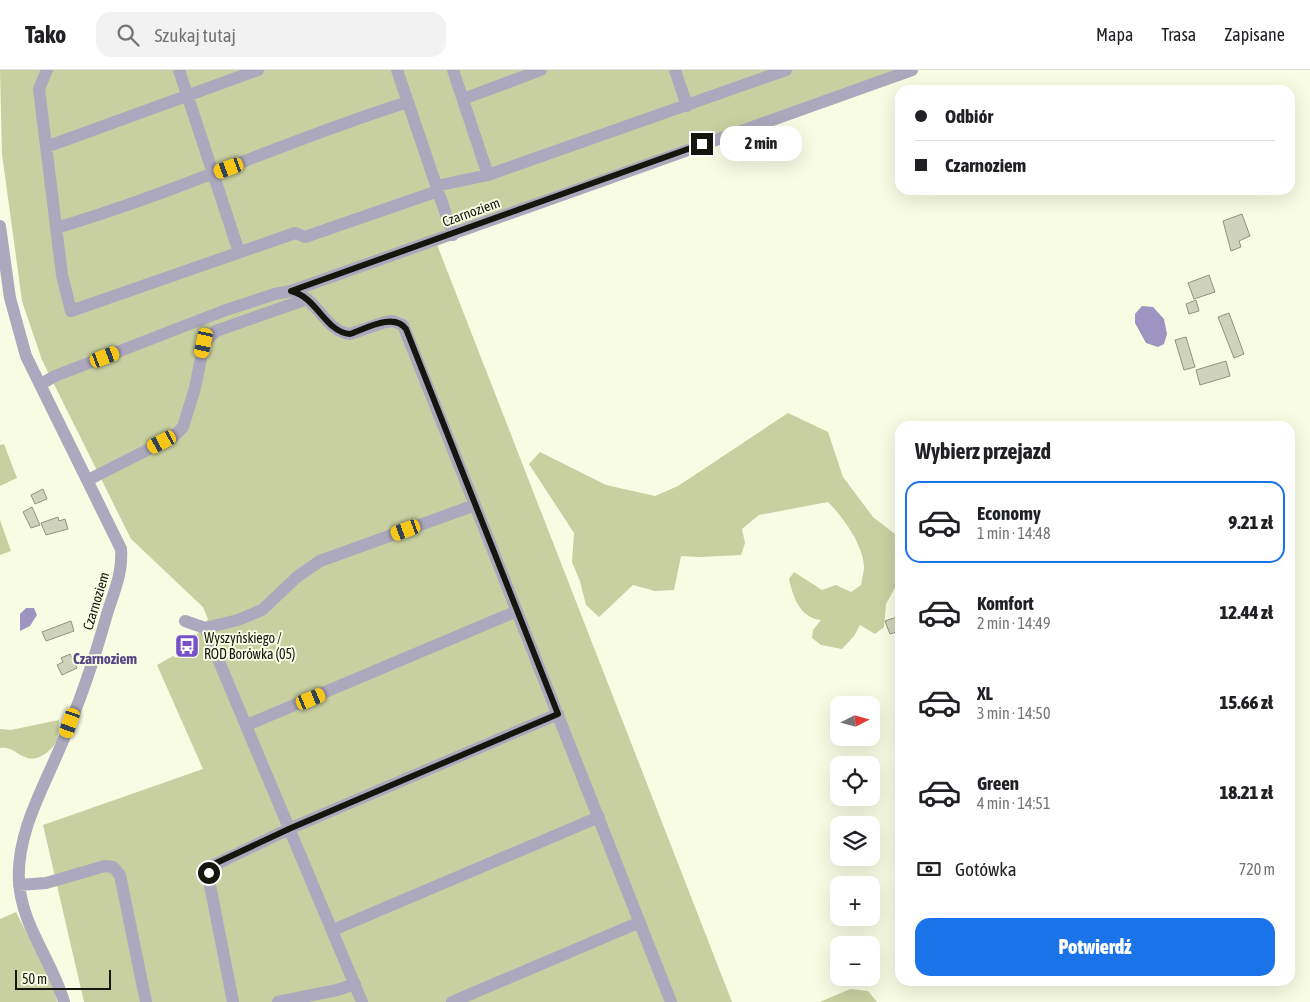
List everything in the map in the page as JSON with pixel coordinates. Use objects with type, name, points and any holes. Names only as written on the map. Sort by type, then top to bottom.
[{"type":"street","points":[[47,70],[39,89],[62,275],[71,311],[295,232],[305,237],[437,189],[488,175],[786,70]]},
{"type":"street","points":[[179,70],[239,252]]},
{"type":"street","points":[[46,147],[258,70]]},
{"type":"street","points":[[397,70],[453,235]]},
{"type":"street","points":[[453,70],[488,175]]},
{"type":"street","points":[[463,99],[541,70]]},
{"type":"street","points":[[675,70],[687,106]]},
{"type":"street","name":"Czarnoziem","points":[[41,384],[55,376],[226,310],[261,298],[291,291],[453,235],[912,70]]},
{"type":"street","points":[[56,228],[99,216],[213,174],[277,150],[342,122],[408,102]]},
{"type":"street","name":"Czarnoziem","points":[[0,226],[5,300],[26,356],[121,549],[122,567],[63,742],[33,810],[19,863],[19,885],[30,930],[58,984],[64,1002]]},
{"type":"street","points":[[291,291],[307,299],[344,334],[350,334],[393,321],[403,325],[671,1002]]},
{"type":"street","points":[[88,480],[173,437],[183,427],[195,388],[204,343],[216,331],[307,299]]},
{"type":"street","points":[[184,621],[205,628],[238,620],[262,610],[298,576],[320,561],[475,504]]},
{"type":"street","points":[[247,725],[517,611]]},
{"type":"street","points":[[205,628],[291,828],[362,1002]]},
{"type":"street","points":[[233,1002],[209,880],[210,869],[214,864],[291,828],[558,714]]},
{"type":"street","points":[[333,930],[599,817]]},
{"type":"street","points":[[19,885],[46,883],[105,866],[117,870],[120,875],[146,1002]]},
{"type":"street","points":[[452,1002],[640,922]]},
{"type":"street","points":[[278,1002],[337,990],[355,984]]},
{"type":"green space","points":[[0,70],[896,70],[434,237],[732,1002],[84,1002],[43,825],[203,769],[157,665],[173,656],[176,658],[182,651],[185,652],[208,619],[203,607],[131,539],[42,360],[22,301],[2,154]]},
{"type":"green space","points":[[788,413],[828,432],[843,477],[873,517],[895,534],[895,588],[886,604],[884,627],[875,634],[860,625],[854,636],[842,649],[821,645],[812,638],[813,630],[821,620],[803,611],[795,599],[789,579],[794,572],[822,590],[836,585],[851,592],[861,585],[864,569],[861,551],[857,542],[846,524],[828,502],[759,515],[742,529],[745,543],[741,555],[681,556],[674,590],[655,591],[633,585],[599,617],[586,605],[580,581],[572,562],[574,533],[529,464],[540,452],[606,485],[655,496],[678,486]]},
{"type":"green space","points":[[4,444],[17,478],[0,486],[0,445]]},
{"type":"green space","points":[[0,520],[11,551],[0,555]]},
{"type":"green space","points":[[59,720],[57,740],[44,755],[30,758],[10,749],[0,748],[0,729],[11,730]]},
{"type":"green space","points":[[16,912],[54,987],[57,1002],[0,1002],[0,919]]},
{"type":"green space","points":[[850,989],[868,991],[877,1002],[820,1002]]},
{"type":"shaded area","points":[[1142,306],[1153,307],[1164,319],[1167,334],[1164,344],[1158,347],[1146,343],[1135,323],[1135,314]]},
{"type":"shaded area","points":[[26,608],[34,608],[37,615],[30,626],[20,631],[20,614]]},
{"type":"building","points":[[1242,214],[1250,236],[1239,241],[1241,247],[1231,251],[1223,221]]},
{"type":"building","points":[[1209,275],[1215,292],[1194,299],[1188,283]]},
{"type":"building","points":[[1196,300],[1199,311],[1189,314],[1186,304]]},
{"type":"building","points":[[1229,313],[1244,354],[1234,358],[1218,317]]},
{"type":"building","points":[[1186,337],[1195,367],[1184,370],[1175,340]]},
{"type":"building","points":[[1226,361],[1230,376],[1200,385],[1196,370]]},
{"type":"building","points":[[43,489],[47,499],[35,504],[31,495]]},
{"type":"building","points":[[32,507],[40,525],[31,528],[23,512]]},
{"type":"building","points":[[58,517],[59,521],[65,519],[68,529],[46,535],[41,523]]},
{"type":"building","points":[[895,618],[895,632],[890,634],[885,621]]},
{"type":"building","points":[[71,621],[74,631],[46,641],[42,632]]},
{"type":"building","points":[[70,654],[77,668],[62,675],[57,665],[63,662],[61,658]]},
{"type":"place","name":"Wyszyńskiego / ROD Borówka (05)","points":[[187,646]]},
{"type":"district","name":"Czarnoziem","points":[[105,659]]},
{"type":"route","points":[[209,873],[214,864],[291,828],[558,714],[406,329],[403,325],[393,321],[350,334],[344,334],[312,303],[302,295],[291,291],[453,235],[702,144]]}]
